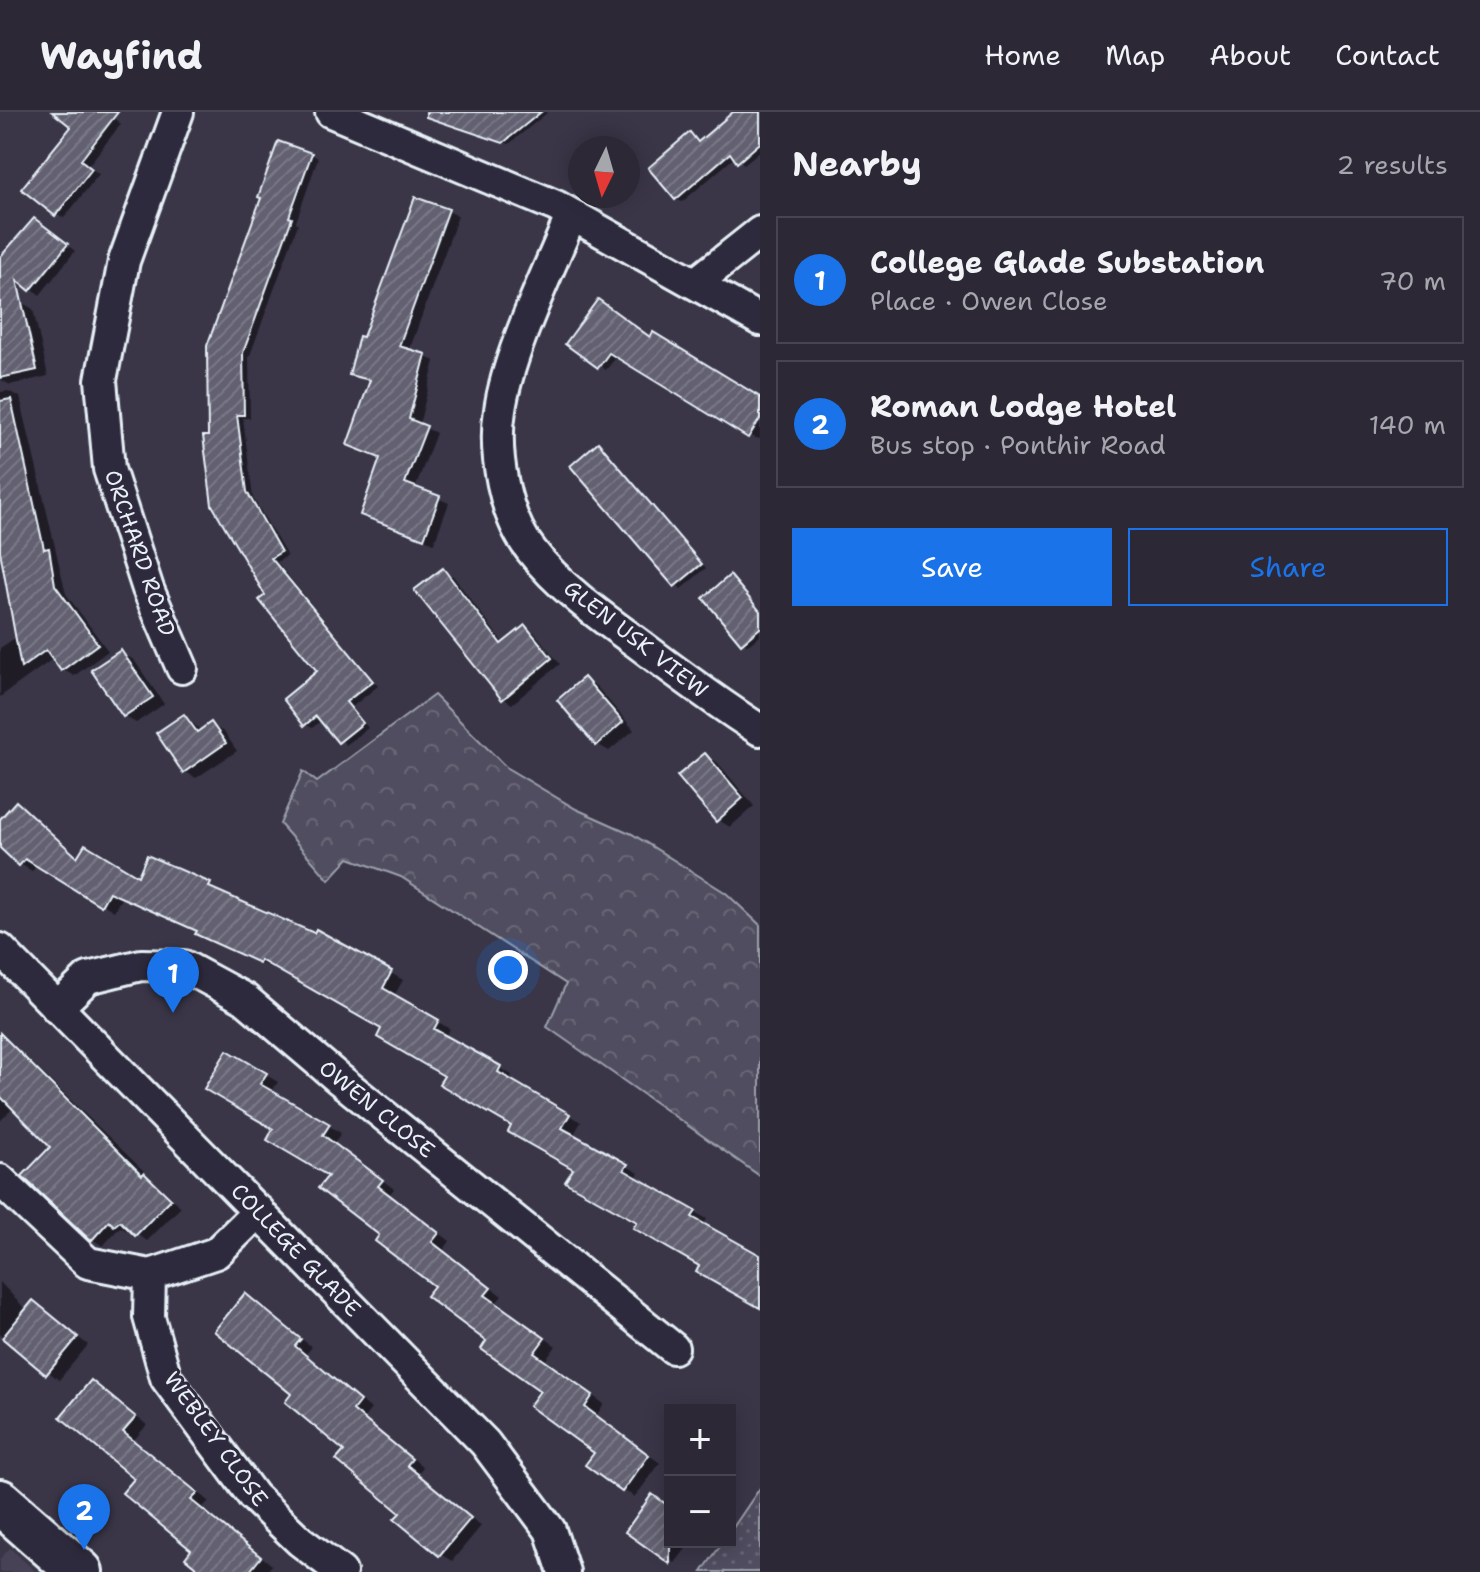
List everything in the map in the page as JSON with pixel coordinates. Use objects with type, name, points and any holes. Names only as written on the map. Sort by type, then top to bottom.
[{"type":"main road","points":[[0,1502],[80,1572]]},
{"type":"street","name":"ORCHARD ROAD","points":[[178,112],[124,261],[101,380],[109,469],[148,589],[182,668]]},
{"type":"street","points":[[331,112],[378,120],[556,206],[697,282],[760,320]]},
{"type":"street","name":"GLEN USK VIEW","points":[[571,216],[521,341],[500,410],[500,459],[513,516],[530,550],[591,609],[702,693],[760,730]]},
{"type":"street","points":[[697,282],[760,232]]},
{"type":"street","name":"COLLEGE GLADE","points":[[0,949],[485,1443],[550,1530],[564,1572]]},
{"type":"street","name":"OWEN CLOSE","points":[[57,1008],[88,978],[141,965],[184,966],[245,999],[339,1079],[673,1348]]},
{"type":"street","points":[[0,1180],[88,1263],[150,1275],[216,1253],[259,1211]]},
{"type":"street","name":"WEBLEY CLOSE","points":[[150,1275],[149,1317],[166,1378],[253,1496],[300,1541],[341,1572]]},
{"type":"shaded area","points":[[10,1548],[36,1572],[0,1572],[0,1559]]},
{"type":"green space","points":[[434,695],[507,768],[576,809],[632,834],[726,893],[760,925],[760,1176],[547,1027],[566,984],[401,877],[349,858],[329,880],[280,824],[303,771],[317,782]]},
{"type":"green space","points":[[760,1488],[760,1572],[702,1572],[719,1548],[736,1548],[736,1523]]},
{"type":"building","points":[[52,112],[118,112],[81,160],[92,169],[55,216],[21,189],[71,127]]},
{"type":"building","points":[[426,112],[541,112],[503,143],[426,117]]},
{"type":"building","points":[[733,112],[760,112],[760,143],[737,163],[730,153],[675,200],[648,168],[690,132],[698,142]]},
{"type":"building","points":[[278,141],[312,153],[243,353],[244,415],[237,415],[247,492],[281,552],[271,558],[373,681],[346,702],[363,723],[338,743],[316,716],[304,726],[283,699],[317,671],[259,600],[265,595],[212,505],[203,436],[208,436],[207,346],[261,198],[258,197]]},
{"type":"building","points":[[415,197],[449,209],[399,346],[426,354],[409,419],[427,426],[405,483],[440,496],[424,539],[360,515],[380,458],[347,445],[370,380],[349,375],[359,336],[363,337]]},
{"type":"building","points":[[34,218],[68,244],[30,291],[17,280],[37,370],[0,378],[0,257]]},
{"type":"building","points":[[598,299],[650,337],[653,332],[760,397],[760,419],[748,438],[609,353],[598,368],[565,344]]},
{"type":"building","points":[[11,399],[44,549],[49,548],[55,585],[98,644],[61,671],[46,650],[21,668],[0,551],[0,401]]},
{"type":"building","points":[[598,442],[702,564],[674,587],[570,466]]},
{"type":"building","points":[[443,568],[501,644],[525,625],[552,658],[502,700],[414,590]]},
{"type":"building","points":[[730,575],[760,611],[760,628],[741,644],[703,598]]},
{"type":"building","points":[[121,650],[153,697],[123,717],[91,670]]},
{"type":"building","points":[[584,677],[623,722],[596,746],[557,700]]},
{"type":"building","points":[[184,714],[197,732],[211,722],[226,743],[183,773],[156,733]]},
{"type":"building","points":[[705,753],[743,798],[716,822],[677,776]]},
{"type":"building","points":[[16,801],[77,857],[85,844],[138,876],[147,855],[211,883],[209,887],[314,933],[316,929],[392,971],[383,988],[439,1020],[434,1029],[501,1066],[498,1072],[570,1114],[562,1128],[628,1164],[624,1170],[696,1211],[692,1217],[760,1255],[760,1308],[696,1272],[699,1266],[633,1228],[637,1222],[565,1182],[573,1169],[508,1132],[511,1126],[439,1084],[444,1076],[377,1037],[381,1029],[260,960],[259,963],[195,934],[197,931],[109,892],[101,906],[25,859],[19,866],[0,848],[0,819]]},
{"type":"building","points":[[0,1033],[142,1175],[144,1173],[171,1199],[135,1236],[120,1221],[114,1226],[109,1221],[91,1241],[22,1176],[50,1147],[0,1096]]},
{"type":"building","points":[[227,1050],[267,1073],[260,1084],[330,1124],[323,1135],[383,1180],[378,1186],[439,1233],[432,1242],[491,1288],[485,1295],[545,1338],[534,1353],[593,1395],[585,1407],[649,1455],[622,1492],[585,1465],[594,1453],[529,1406],[540,1391],[481,1349],[486,1341],[426,1296],[434,1286],[375,1241],[379,1235],[318,1188],[328,1176],[267,1140],[273,1129],[204,1089]]},
{"type":"building","points":[[245,1293],[301,1339],[295,1346],[360,1401],[353,1410],[412,1459],[407,1465],[471,1518],[439,1556],[394,1519],[400,1513],[336,1460],[344,1451],[285,1402],[291,1394],[214,1331]]},
{"type":"building","points":[[33,1300],[78,1337],[46,1375],[2,1338]]},
{"type":"building","points":[[91,1380],[136,1417],[123,1432],[198,1493],[191,1500],[261,1557],[249,1572],[202,1572],[185,1558],[191,1550],[122,1493],[134,1479],[60,1417]]},
{"type":"building","points":[[652,1494],[664,1503],[664,1548],[670,1548],[670,1564],[625,1532]]},
{"type":"place","name":"College Glade Substation","points":[[173,1013]]},
{"type":"place","name":"Roman Lodge Hotel","points":[[84,1550]]}]
